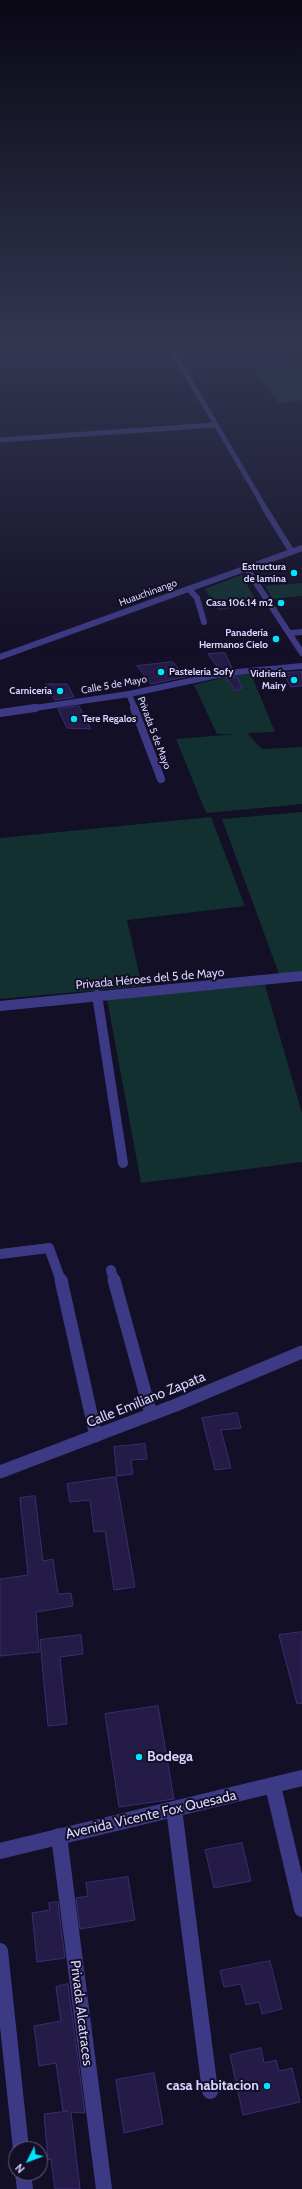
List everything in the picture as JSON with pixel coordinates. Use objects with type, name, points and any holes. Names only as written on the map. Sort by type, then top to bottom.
[{"type":"street","points":[[229,450],[292,552]]},
{"type":"street","name":"Huauchinango","points":[[0,657],[302,548]]},
{"type":"street","points":[[246,569],[302,652]]},
{"type":"street","points":[[189,589],[197,598],[204,622]]},
{"type":"street","points":[[290,633],[302,632]]},
{"type":"street","name":"Calle 5 de Mayo","points":[[0,713],[129,694],[228,673],[302,666]]},
{"type":"street","name":"Privada 5 de Mayo","points":[[129,694],[161,779]]},
{"type":"street","name":"Privada Héroes del 5 de Mayo","points":[[0,1006],[96,995],[302,976]]},
{"type":"street","points":[[96,995],[123,1163]]},
{"type":"street","points":[[0,1254],[49,1248],[62,1283],[96,1436]]},
{"type":"street","points":[[112,1270],[151,1414]]},
{"type":"street","name":"Calle Emiliano Zapata","points":[[0,1472],[96,1436],[302,1352]]},
{"type":"street","name":"Avenida Vicente Fox Quesada","points":[[0,1851],[302,1778]]},
{"type":"street","points":[[273,1786],[302,1909]]},
{"type":"street","points":[[174,1809],[210,2091]]},
{"type":"street","name":"Privada Alcatraces","points":[[59,1836],[104,2189]]},
{"type":"street","points":[[0,1951],[19,2141]]},
{"type":"green space","points":[[242,575],[258,605],[218,610],[205,589]]},
{"type":"green space","points":[[302,583],[302,596],[273,599],[265,586]]},
{"type":"green space","points":[[251,674],[275,732],[247,733],[262,749],[302,747],[302,804],[206,813],[176,739],[236,734],[217,734],[194,685],[229,676]]},
{"type":"green space","points":[[302,812],[302,972],[279,974],[222,819]]},
{"type":"green space","points":[[211,817],[245,906],[127,920],[142,986],[0,999],[0,838]]},
{"type":"green space","points":[[265,985],[302,1113],[302,1162],[141,1183],[107,999]]},
{"type":"building","points":[[225,653],[232,668],[220,670],[208,654]]},
{"type":"building","name":"Pastelería Sofy","points":[[173,662],[185,677],[151,684],[137,666]]},
{"type":"building","name":"Vidriería Mairy","points":[[302,672],[302,686],[291,687],[283,673]]},
{"type":"building","points":[[237,677],[242,688],[236,691],[226,678]]},
{"type":"building","name":"Carnicería","points":[[46,684],[67,684],[74,697],[55,700]]},
{"type":"building","name":"Tere Regalos","points":[[79,706],[91,729],[67,728],[58,709]]},
{"type":"building","points":[[237,1413],[241,1428],[221,1430],[231,1468],[215,1470],[202,1418]]},
{"type":"building","points":[[145,1444],[147,1459],[131,1460],[133,1474],[117,1476],[114,1447]]},
{"type":"building","points":[[116,1477],[135,1587],[114,1590],[105,1531],[94,1532],[90,1500],[70,1502],[67,1484]]},
{"type":"building","points":[[35,1496],[43,1561],[53,1559],[58,1594],[71,1593],[73,1606],[36,1612],[39,1652],[0,1656],[0,1579],[28,1575],[20,1498]]},
{"type":"building","points":[[302,1632],[302,1703],[297,1704],[279,1635]]},
{"type":"building","points":[[81,1635],[83,1654],[60,1657],[67,1724],[48,1726],[40,1640]]},
{"type":"building","name":"Bodega","points":[[158,1706],[174,1799],[119,1807],[105,1714]]},
{"type":"building","points":[[242,1843],[251,1881],[214,1888],[205,1850]]},
{"type":"building","points":[[128,1877],[135,1920],[80,1929],[76,1898],[88,1896],[86,1883]]},
{"type":"building","points":[[58,1902],[65,1958],[37,1962],[32,1913],[50,1910],[49,1903]]},
{"type":"building","points":[[270,1961],[282,2009],[262,2014],[259,2002],[246,2005],[241,1984],[224,1987],[220,1971]]},
{"type":"building","points":[[68,1984],[85,2113],[71,2112],[80,2189],[55,2189],[51,2159],[48,2160],[48,2141],[46,2141],[44,2114],[68,2111],[63,2111],[56,2063],[39,2066],[34,2026],[61,2021],[56,1987]]},
{"type":"building","name":"casa habitacion","points":[[261,2048],[264,2063],[276,2060],[279,2071],[292,2068],[300,2102],[243,2115],[230,2055]]},
{"type":"building","name":"casa habitacion","points":[[154,2073],[163,2124],[124,2133],[116,2080]]},
{"type":"place","name":"Estructura de lamina","points":[[294,573]]},
{"type":"place","name":"Casa 106.14 m2","points":[[281,603]]},
{"type":"place","name":"Panadería Hermanos Cielo","points":[[276,639]]},
{"type":"place","name":"Pastelería Sofy","points":[[161,672]]},
{"type":"place","name":"Vidriería Mairy","points":[[294,680]]},
{"type":"place","name":"Carnicería","points":[[60,691]]},
{"type":"place","name":"Tere Regalos","points":[[74,719]]},
{"type":"place","name":"Bodega","points":[[139,1757]]},
{"type":"place","name":"casa habitacion","points":[[267,2086]]}]
